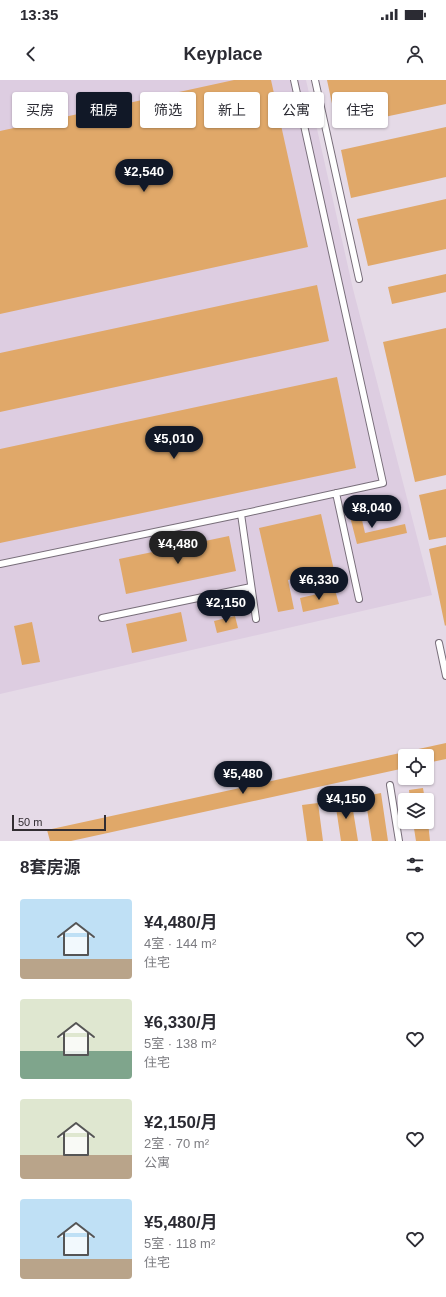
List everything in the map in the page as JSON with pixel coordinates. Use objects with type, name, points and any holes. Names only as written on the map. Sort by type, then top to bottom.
[{"type":"lane","points":[[0,564],[383,483],[294,80]]},
{"type":"lane","points":[[315,80],[359,279]]},
{"type":"lane","points":[[336,493],[359,599]]},
{"type":"lane","points":[[241,514],[256,619]]},
{"type":"lane","points":[[102,618],[251,587]]},
{"type":"lane","points":[[439,643],[446,676]]},
{"type":"lane","points":[[390,785],[400,841]]},
{"type":"shaded area","points":[[0,80],[306,80],[309,92],[268,92],[268,128],[317,128],[353,289],[432,595],[0,694]]},
{"type":"building","points":[[234,80],[271,80],[274,92],[268,92],[268,128],[282,128],[308,247],[0,314],[0,131],[14,128],[68,128],[68,116],[76,114],[76,128],[132,128],[132,102],[140,100],[140,128],[196,128],[196,92],[179,92]]},
{"type":"building","points":[[327,80],[446,80],[446,104],[388,116],[388,92],[332,92],[332,104]]},
{"type":"building","points":[[446,127],[446,177],[351,198],[341,150]]},
{"type":"building","points":[[446,199],[446,249],[368,266],[357,219]]},
{"type":"building","points":[[446,274],[446,292],[392,304],[388,287]]},
{"type":"building","points":[[317,285],[329,341],[0,412],[0,353]]},
{"type":"building","points":[[446,328],[446,475],[415,482],[383,342]]},
{"type":"building","points":[[337,377],[356,468],[0,543],[0,449]]},
{"type":"building","points":[[446,489],[446,537],[429,540],[419,495]]},
{"type":"building","points":[[359,507],[365,533],[405,524],[407,533],[357,544],[348,509]]},
{"type":"building","points":[[321,514],[334,570],[288,580],[294,609],[278,612],[259,528]]},
{"type":"building","points":[[229,536],[236,571],[126,594],[119,559]]},
{"type":"building","points":[[446,545],[446,625],[445,626],[429,549]]},
{"type":"building","points":[[335,590],[339,604],[303,612],[300,598]]},
{"type":"building","points":[[181,612],[187,641],[132,653],[126,624]]},
{"type":"building","points":[[235,616],[238,628],[217,633],[214,621]]},
{"type":"building","points":[[32,622],[40,662],[22,665],[14,626]]},
{"type":"building","points":[[446,743],[446,759],[434,762],[434,749],[418,749]]},
{"type":"building","points":[[398,753],[398,770],[71,841],[50,841],[47,830]]},
{"type":"building","points":[[423,788],[424,793],[409,793],[409,790]]},
{"type":"building","points":[[381,793],[388,841],[372,841],[365,796]]},
{"type":"building","points":[[351,798],[358,841],[341,841],[335,801]]},
{"type":"building","points":[[318,803],[323,841],[307,841],[302,805]]},
{"type":"building","points":[[414,829],[429,829],[430,841],[416,841]]}]
